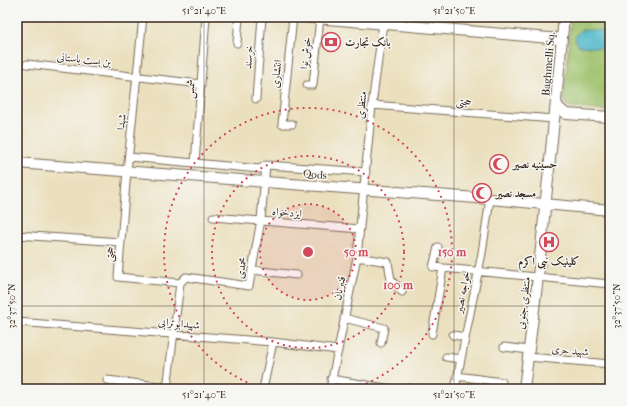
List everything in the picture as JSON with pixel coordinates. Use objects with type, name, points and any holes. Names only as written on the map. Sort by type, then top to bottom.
[{"type":"main road","points":[[304,17],[374,20],[562,38]]},
{"type":"main road","name":"Baghmelli Sq.","points":[[564,17],[556,101],[558,108],[566,114],[610,117]]},
{"type":"main road","name":"منتظری جنوبی","points":[[524,389],[538,277],[556,101]]},
{"type":"main road","name":"Qods","points":[[17,163],[490,199],[610,210]]},
{"type":"street","name":"شهدا","points":[[127,171],[143,17]]},
{"type":"street","name":"شمس","points":[[195,163],[206,17]]},
{"type":"street","points":[[237,43],[239,17]]},
{"type":"street","name":"خرسند","points":[[256,99],[262,17]]},
{"type":"street","name":"انتشاری","points":[[292,124],[282,124],[293,17]]},
{"type":"street","name":"خوش نوا","points":[[307,85],[313,85],[320,18]]},
{"type":"street","name":"منتظری","points":[[364,190],[372,105],[374,20]]},
{"type":"street","name":"بن بست باستانی","points":[[28,64],[137,76]]},
{"type":"street","points":[[137,76],[201,84]]},
{"type":"street","name":"حجتی","points":[[372,105],[554,119]]},
{"type":"street","points":[[129,156],[260,169],[266,165],[366,172]]},
{"type":"street","name":"محمدی","points":[[180,283],[186,277],[249,286],[260,220],[266,165]]},
{"type":"street","name":"حجتی","points":[[127,171],[118,277],[180,283]]},
{"type":"street","name":"قنبریان","points":[[330,389],[357,257],[364,190]]},
{"type":"street","name":"خواجه نصیر","points":[[455,389],[478,271],[490,199]]},
{"type":"street","name":"ایزدخواه","points":[[213,216],[360,229]]},
{"type":"street","points":[[17,235],[121,242]]},
{"type":"street","points":[[438,247],[433,267],[610,284]]},
{"type":"street","points":[[357,257],[388,262],[391,280],[402,292]]},
{"type":"street","points":[[432,334],[444,268]]},
{"type":"street","points":[[252,270],[297,274]]},
{"type":"street","points":[[107,380],[167,388],[180,283]]},
{"type":"street","points":[[344,318],[384,328],[381,343]]},
{"type":"street","name":"شهیدابوترابی","points":[[17,322],[273,342],[338,350]]},
{"type":"street","points":[[454,334],[465,337]]},
{"type":"street","points":[[263,389],[273,342]]},
{"type":"street","name":"شهید حری","points":[[504,347],[529,353],[610,364]]},
{"type":"street","points":[[446,357],[460,359]]},
{"type":"street","points":[[458,376],[502,382]]},
{"type":"street","points":[[331,379],[391,389]]},
{"type":"green space","points":[[571,17],[610,17],[610,111],[572,108],[565,104],[564,97]]},
{"type":"water","points":[[582,30],[610,31],[610,49],[579,46],[575,40],[575,37]]},
{"type":"place","name":"بانک تجارت","points":[[331,42]]},
{"type":"place","name":"حسینیه نصیر","points":[[499,164]]},
{"type":"place","name":"مسجد نصیر","points":[[482,193]]},
{"type":"place","name":"کلینیک نبی اکرم","points":[[549,242]]}]
